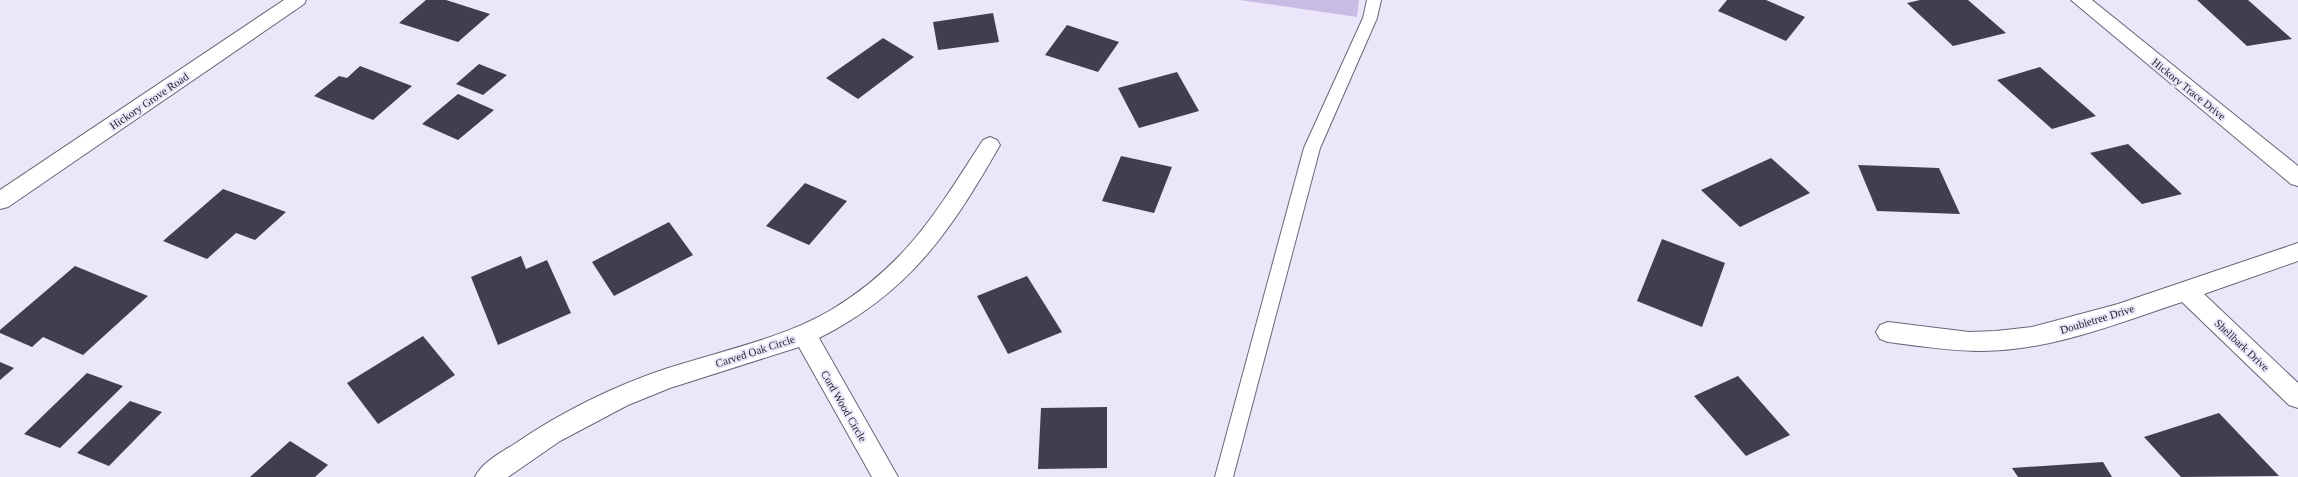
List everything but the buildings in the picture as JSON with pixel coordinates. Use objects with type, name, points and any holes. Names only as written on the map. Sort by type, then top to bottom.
[{"type":"street","name":"Hickory Grove Road","points":[[0,202],[297,0]]},
{"type":"street","name":"Hickory Trace Drive","points":[[2080,0],[2298,178]]},
{"type":"street","name":"Carved Oak Circle","points":[[488,477],[509,460],[588,413],[666,379],[776,346],[831,322],[856,306],[898,272],[928,240],[990,145]]},
{"type":"street","name":"Doubletree Drive","points":[[1888,332],[1969,341],[1996,341],[2047,334],[2092,322],[2186,292],[2298,252]]},
{"type":"street","name":"Shellbark Drive","points":[[2186,292],[2298,398]]},
{"type":"street","name":"Cord Wood Circle","points":[[804,334],[885,477]]},
{"type":"lane","points":[[1224,477],[1312,148],[1370,18],[1374,0]]},
{"type":"shaded area","points":[[1240,0],[1359,0],[1357,17]]}]
